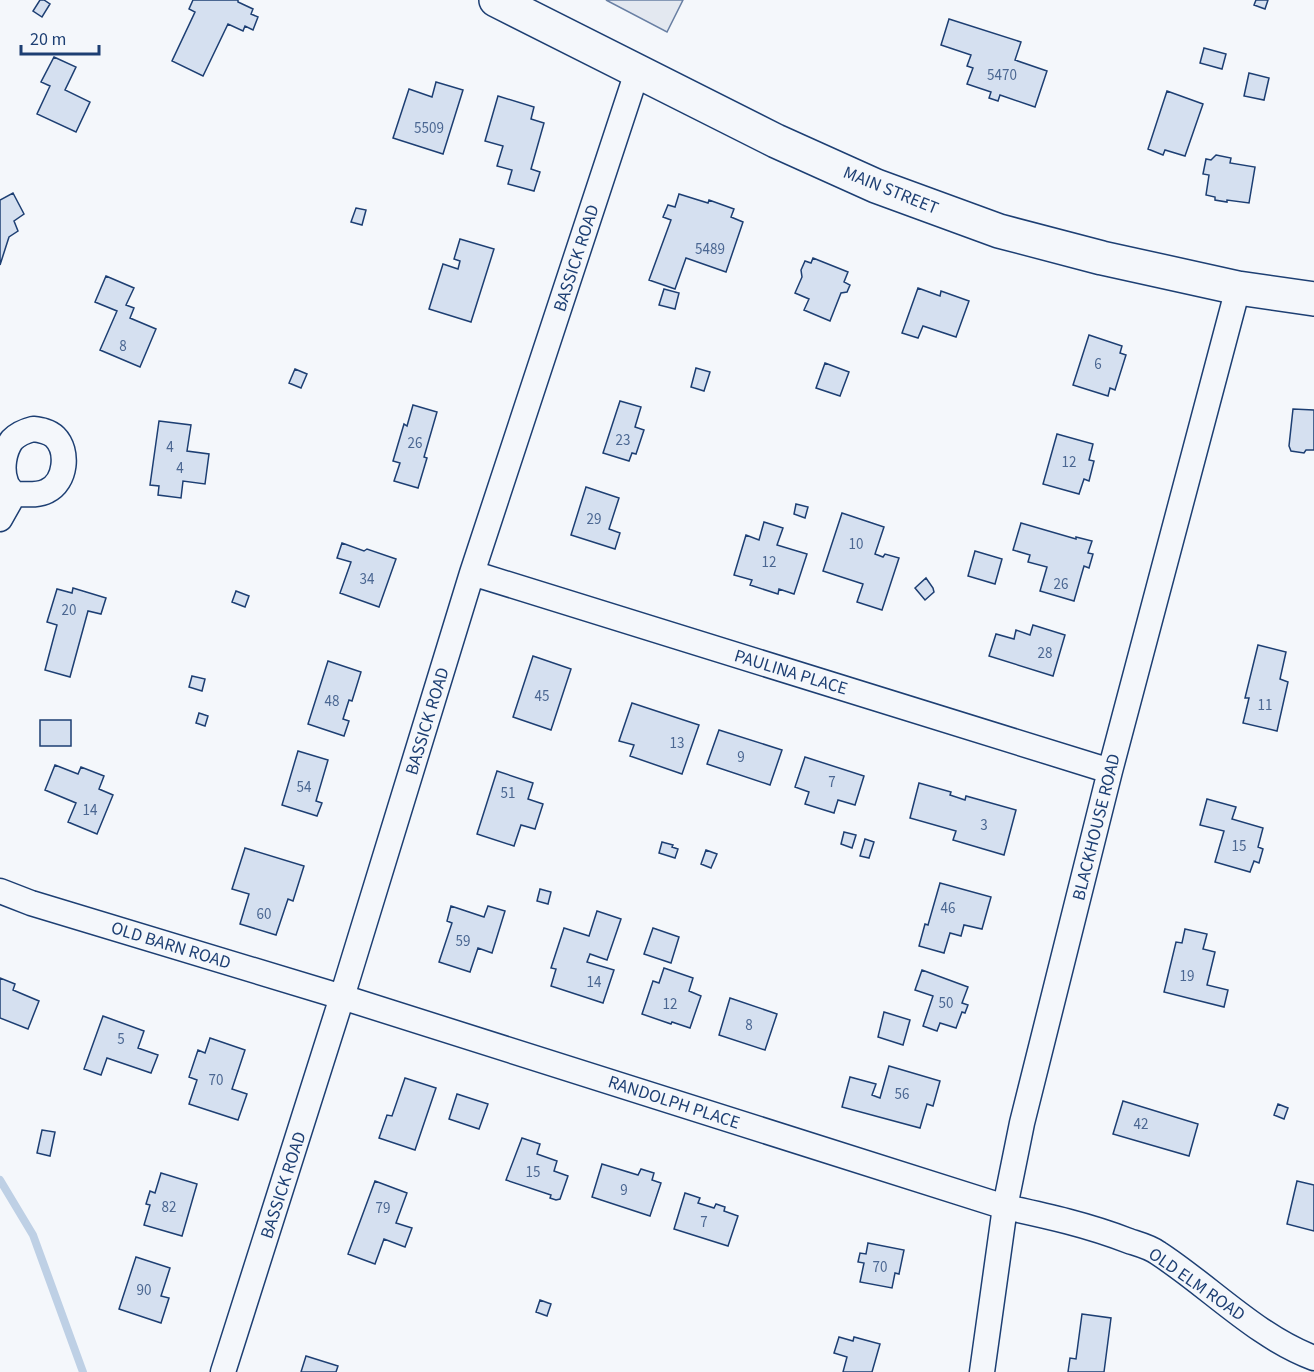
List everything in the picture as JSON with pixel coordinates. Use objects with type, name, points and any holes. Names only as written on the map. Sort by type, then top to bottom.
[{"type":"main road","name":"MAIN STREET","points":[[496,0],[776,141],[876,186],[999,231],[1102,258],[1238,288],[1314,299]]},
{"type":"street","name":"BASSICK ROAD","points":[[223,1372],[342,997],[472,573],[637,72]]},
{"type":"street","name":"BLACKHOUSE ROAD","points":[[982,1372],[1005,1207],[1022,1123],[1110,771],[1238,288]]},
{"type":"street","points":[[0,519],[14,494]]},
{"type":"street","name":"PAULINA PLACE","points":[[472,573],[1110,771]]},
{"type":"street","name":"OLD BARN ROAD","points":[[0,891],[31,903],[342,997]]},
{"type":"street","name":"RANDOLPH PLACE","points":[[342,997],[1005,1207]]},
{"type":"street","name":"OLD ELM ROAD","points":[[1005,1207],[1104,1231],[1156,1251],[1244,1318],[1294,1351],[1314,1358]]},
{"type":"shaded area","points":[[606,0],[683,0],[667,32]]},
{"type":"building","points":[[40,0],[50,4],[42,17],[33,11]]},
{"type":"building","points":[[193,0],[238,0],[253,9],[251,14],[258,17],[253,30],[245,26],[243,31],[228,24],[203,76],[172,61],[195,12],[189,9]]},
{"type":"building","points":[[1256,0],[1268,0],[1265,9],[1254,5]]},
{"type":"building","points":[[949,19],[1021,42],[1015,60],[1047,71],[1035,107],[1000,95],[998,101],[989,98],[991,92],[967,84],[973,68],[967,66],[971,55],[941,45]]},
{"type":"building","points":[[1204,48],[1226,54],[1222,69],[1200,63]]},
{"type":"building","points":[[54,57],[76,67],[65,90],[90,102],[76,132],[37,114],[50,86],[41,82]]},
{"type":"building","points":[[1249,73],[1269,78],[1264,100],[1244,96]]},
{"type":"building","points":[[436,82],[463,90],[443,154],[393,138],[409,89],[432,97]]},
{"type":"building","points":[[1167,91],[1203,104],[1185,156],[1165,150],[1163,155],[1148,149]]},
{"type":"building","points":[[498,96],[534,107],[531,119],[544,123],[531,169],[540,172],[534,191],[508,184],[512,170],[497,166],[503,146],[485,141]]},
{"type":"building","points":[[1216,155],[1231,158],[1230,163],[1255,167],[1249,203],[1215,200],[1215,197],[1206,195],[1209,175],[1203,174],[1206,159],[1211,160]]},
{"type":"building","points":[[13,193],[24,214],[14,221],[18,231],[9,237],[0,265],[0,200]]},
{"type":"building","points":[[679,194],[708,203],[709,200],[734,209],[731,217],[743,222],[726,272],[686,258],[675,289],[649,280],[671,220],[663,217],[668,205],[675,207]]},
{"type":"building","points":[[356,208],[366,210],[362,225],[351,222]]},
{"type":"building","points":[[460,239],[494,249],[471,322],[429,309],[443,264],[458,269],[460,261],[454,259]]},
{"type":"building","points":[[813,258],[848,272],[844,282],[850,285],[847,292],[841,293],[830,321],[804,310],[809,299],[795,293],[802,277],[801,270],[805,261],[811,263]]},
{"type":"building","points":[[106,276],[134,288],[126,305],[134,308],[130,318],[156,329],[140,367],[100,350],[117,311],[95,302]]},
{"type":"building","points":[[918,288],[940,296],[941,291],[969,301],[956,337],[923,326],[918,338],[902,333]]},
{"type":"building","points":[[664,289],[679,293],[675,309],[659,305]]},
{"type":"building","points":[[1089,335],[1122,346],[1120,353],[1126,355],[1115,390],[1110,388],[1108,396],[1073,385]]},
{"type":"building","points":[[825,363],[849,372],[840,396],[816,388]]},
{"type":"building","points":[[696,368],[710,372],[704,391],[691,387]]},
{"type":"building","points":[[295,369],[307,374],[301,388],[289,383]]},
{"type":"building","points":[[620,401],[641,407],[635,427],[644,430],[636,454],[632,453],[629,461],[603,453]]},
{"type":"building","points":[[413,405],[437,412],[418,488],[394,481],[400,463],[393,461],[404,424],[407,426]]},
{"type":"building","points":[[1293,409],[1314,410],[1314,450],[1306,450],[1304,453],[1291,451],[1289,446]]},
{"type":"building","points":[[159,421],[191,425],[187,451],[209,454],[205,484],[183,481],[181,498],[158,495],[159,486],[150,485]]},
{"type":"building","points":[[1057,434],[1093,444],[1089,460],[1094,461],[1089,481],[1084,479],[1079,494],[1043,484]]},
{"type":"building","points":[[586,487],[619,498],[609,529],[620,533],[615,549],[571,535]]},
{"type":"building","points":[[796,504],[808,507],[805,518],[794,514]]},
{"type":"building","points":[[842,513],[884,527],[875,554],[899,558],[882,610],[857,602],[863,584],[823,571]]},
{"type":"building","points":[[764,522],[783,528],[777,545],[807,554],[794,594],[779,589],[778,594],[750,585],[752,580],[734,575],[746,535],[759,540]]},
{"type":"building","points":[[1021,523],[1076,539],[1076,537],[1092,541],[1088,553],[1093,554],[1089,568],[1084,566],[1074,601],[1040,591],[1047,567],[1028,562],[1030,555],[1013,550]]},
{"type":"building","points":[[342,543],[396,559],[379,607],[340,593],[351,562],[337,558]]},
{"type":"building","points":[[975,551],[1002,559],[995,584],[968,576]]},
{"type":"building","points":[[926,578],[934,592],[925,600],[915,588]]},
{"type":"building","points":[[73,588],[106,598],[101,614],[88,611],[70,677],[45,670],[57,625],[47,622],[57,589],[72,593]]},
{"type":"building","points":[[236,591],[249,596],[245,607],[232,602]]},
{"type":"building","points":[[1033,625],[1065,635],[1053,676],[989,656],[996,634],[1014,639],[1016,630],[1030,635]]},
{"type":"building","points":[[1258,645],[1286,652],[1280,679],[1288,682],[1277,731],[1243,723],[1249,698],[1245,698]]},
{"type":"building","points":[[533,656],[571,669],[551,730],[513,717]]},
{"type":"building","points":[[328,661],[361,672],[352,701],[349,700],[343,719],[349,721],[344,736],[308,724]]},
{"type":"building","points":[[192,676],[205,679],[202,691],[189,687]]},
{"type":"building","points":[[632,703],[699,725],[682,774],[630,756],[634,745],[619,741]]},
{"type":"building","points":[[199,713],[208,716],[205,726],[196,723]]},
{"type":"building","points":[[40,720],[71,720],[71,746],[40,746]]},
{"type":"building","points":[[719,730],[782,750],[770,785],[707,764]]},
{"type":"building","points":[[298,751],[328,760],[316,801],[322,803],[317,816],[282,805]]},
{"type":"building","points":[[805,757],[864,776],[855,805],[838,800],[834,813],[805,804],[809,792],[795,787]]},
{"type":"building","points":[[55,765],[78,774],[81,767],[104,776],[99,789],[113,795],[97,834],[68,822],[76,803],[45,790]]},
{"type":"building","points":[[497,771],[533,783],[528,799],[543,804],[535,829],[521,825],[514,846],[477,834]]},
{"type":"building","points":[[919,783],[951,792],[950,795],[965,800],[966,796],[1016,810],[1004,855],[953,840],[956,831],[910,818]]},
{"type":"building","points":[[1207,799],[1236,807],[1232,819],[1263,828],[1258,847],[1263,849],[1259,863],[1254,861],[1250,872],[1215,862],[1224,831],[1200,825]]},
{"type":"building","points":[[844,832],[856,835],[852,848],[841,844]]},
{"type":"building","points":[[865,839],[874,842],[869,858],[860,856]]},
{"type":"building","points":[[662,842],[678,849],[675,858],[659,853]]},
{"type":"building","points":[[245,848],[304,866],[293,901],[288,899],[276,935],[240,924],[249,894],[232,889]]},
{"type":"building","points":[[706,850],[717,854],[711,868],[701,864]]},
{"type":"building","points":[[940,883],[991,897],[982,929],[964,925],[961,936],[950,933],[944,953],[919,946],[925,924],[928,925]]},
{"type":"building","points":[[540,889],[551,892],[548,904],[537,901]]},
{"type":"building","points":[[451,906],[484,917],[488,906],[505,911],[492,953],[478,948],[470,972],[439,962],[452,923],[447,921]]},
{"type":"building","points":[[597,911],[621,919],[607,960],[590,954],[587,962],[614,970],[603,1003],[551,986],[556,969],[551,968],[564,928],[589,936]]},
{"type":"building","points":[[653,928],[679,937],[671,963],[644,954]]},
{"type":"building","points":[[1185,929],[1207,934],[1203,949],[1215,952],[1207,985],[1228,990],[1224,1007],[1164,992],[1176,942],[1182,943]]},
{"type":"building","points":[[664,968],[693,978],[689,991],[701,996],[690,1028],[642,1014],[653,981],[659,983]]},
{"type":"building","points":[[922,970],[968,987],[962,1003],[968,1005],[965,1013],[962,1012],[956,1028],[940,1023],[937,1031],[923,1026],[933,996],[915,990]]},
{"type":"building","points":[[0,978],[15,984],[13,990],[39,1001],[28,1029],[0,1018]]},
{"type":"building","points":[[730,998],[777,1014],[765,1050],[719,1035]]},
{"type":"building","points":[[884,1012],[910,1020],[903,1045],[878,1037]]},
{"type":"building","points":[[103,1016],[144,1031],[138,1048],[158,1055],[151,1073],[107,1058],[101,1075],[84,1069]]},
{"type":"building","points":[[210,1038],[245,1050],[232,1089],[247,1094],[238,1120],[189,1104],[197,1080],[189,1077],[198,1050],[205,1053]]},
{"type":"building","points":[[889,1066],[940,1081],[933,1106],[927,1104],[920,1128],[842,1107],[850,1077],[876,1084],[872,1095],[880,1098]]},
{"type":"building","points":[[405,1078],[436,1088],[415,1150],[379,1138],[387,1115],[392,1116]]},
{"type":"building","points":[[457,1094],[488,1104],[479,1129],[449,1119]]},
{"type":"building","points":[[1123,1101],[1198,1124],[1189,1156],[1113,1134]]},
{"type":"building","points":[[1278,1104],[1288,1108],[1284,1119],[1274,1115]]},
{"type":"building","points":[[42,1130],[55,1132],[50,1156],[37,1153]]},
{"type":"building","points":[[522,1138],[540,1144],[537,1154],[557,1161],[554,1171],[568,1176],[560,1199],[550,1198],[551,1195],[506,1180]]},
{"type":"building","points":[[602,1164],[638,1175],[641,1169],[654,1173],[652,1180],[661,1183],[650,1216],[592,1197]]},
{"type":"building","points":[[161,1173],[197,1184],[182,1236],[144,1225],[150,1205],[146,1204],[150,1191],[155,1193]]},
{"type":"building","points":[[375,1181],[407,1193],[396,1223],[412,1228],[405,1247],[384,1239],[375,1264],[348,1254]]},
{"type":"building","points":[[1297,1181],[1314,1185],[1314,1231],[1287,1224]]},
{"type":"building","points":[[685,1193],[700,1198],[698,1203],[714,1208],[716,1204],[725,1207],[724,1211],[738,1216],[728,1246],[674,1229]]},
{"type":"building","points":[[868,1243],[904,1250],[899,1274],[895,1273],[892,1288],[860,1282],[864,1263],[858,1262],[860,1253],[866,1254]]},
{"type":"building","points":[[136,1257],[170,1268],[161,1296],[169,1298],[161,1323],[119,1309]]},
{"type":"building","points":[[540,1300],[551,1304],[547,1316],[536,1312]]},
{"type":"building","points":[[1082,1314],[1111,1318],[1104,1372],[1068,1372],[1070,1358],[1076,1359]]},
{"type":"building","points":[[839,1337],[853,1341],[854,1337],[880,1344],[872,1372],[843,1372],[847,1357],[834,1353]]},
{"type":"building","points":[[306,1356],[338,1366],[336,1372],[301,1372]]},
{"type":"waterway","points":[[0,1180],[33,1235],[83,1372]]}]
